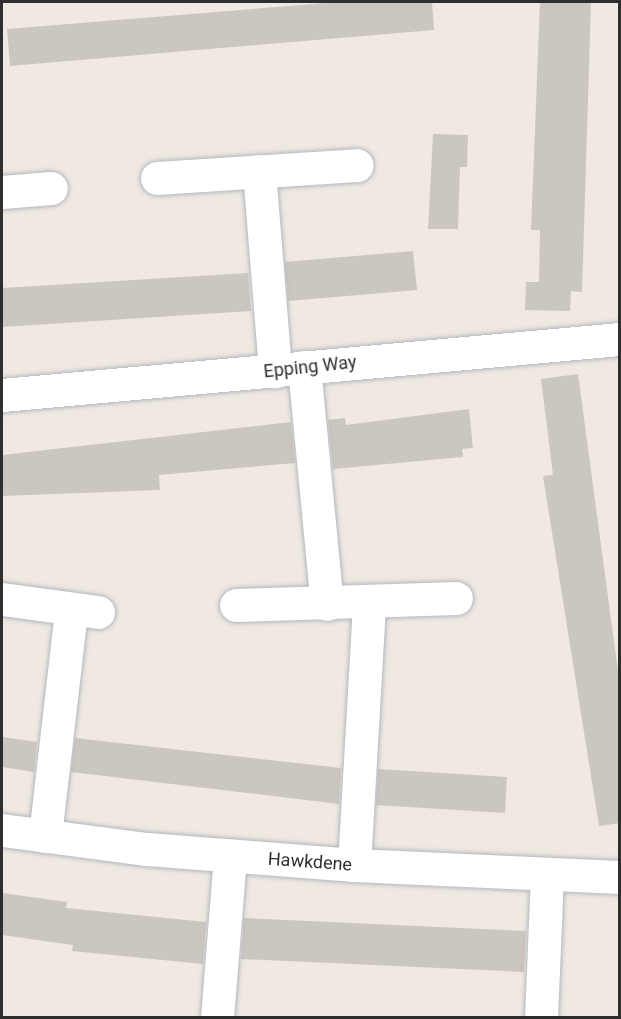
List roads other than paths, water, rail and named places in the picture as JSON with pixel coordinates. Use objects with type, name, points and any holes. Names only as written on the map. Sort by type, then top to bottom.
[{"type":"street","points":[[157,178],[357,165]]},
{"type":"street","points":[[259,171],[327,604]]},
{"type":"street","points":[[2,192],[51,188]]},
{"type":"street","name":"Epping Way","points":[[2,395],[620,339]]},
{"type":"street","points":[[236,605],[369,604],[456,597]]},
{"type":"street","points":[[2,598],[84,611],[45,836]]},
{"type":"street","points":[[354,865],[369,604]]},
{"type":"street","name":"Hawkdene","points":[[2,830],[230,856],[547,876],[620,877]]},
{"type":"street","points":[[217,1017],[230,856]]},
{"type":"street","points":[[541,1017],[547,876]]}]
